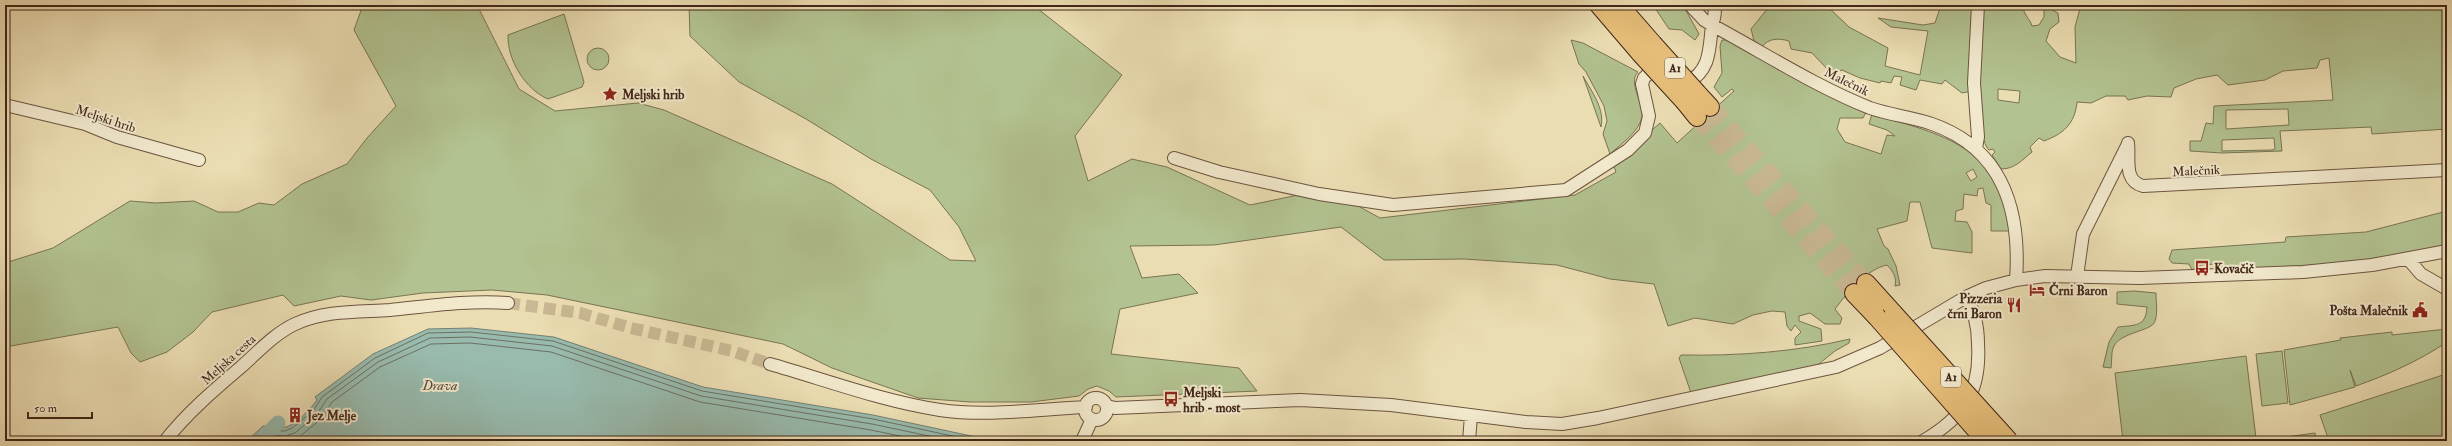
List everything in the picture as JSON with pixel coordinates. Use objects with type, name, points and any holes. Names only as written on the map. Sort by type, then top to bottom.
[{"type":"highway","name":"A1","points":[[1599,5],[1647,49],[1703,112]]},
{"type":"highway","name":"A1","points":[[1619,5],[1647,49]]},
{"type":"highway","name":"A1","points":[[1986,441],[1876,316],[1860,288],[1894,314],[2009,441]]},
{"type":"street","name":"Malečnik","points":[[1690,5],[1704,20],[1712,25],[1848,97],[1872,108],[1931,124],[1951,132],[1976,148],[1992,166],[2010,200],[2016,237],[2016,280]]},
{"type":"street","points":[[1174,158],[1219,172],[1319,194],[1393,205],[1566,190],[1628,150],[1645,134],[1649,116],[1642,84],[1655,66],[1660,63],[1666,65],[1681,80],[1688,82],[1696,78],[1705,68],[1712,43],[1712,25],[1716,16],[1714,5]]},
{"type":"street","points":[[1976,148],[1978,137],[1974,82],[1978,5]]},
{"type":"street","name":"Meljski hrib","points":[[5,105],[85,124],[117,137],[199,160]]},
{"type":"street","name":"Malečnik","points":[[2077,276],[2083,234],[2128,143],[2130,178],[2136,184],[2143,186],[2447,170]]},
{"type":"street","points":[[1107,406],[1122,407],[1300,400],[1391,405],[1471,416],[1562,424],[1800,377],[1836,367],[1880,348],[1966,297],[1986,288],[2016,280],[2077,276],[2140,278],[2303,272],[2343,269],[2408,259],[2447,251]]},
{"type":"street","points":[[2408,259],[2421,274],[2447,289]]},
{"type":"street","points":[[1923,441],[1943,430],[1962,409],[1978,380],[1978,335],[1974,315],[1966,297]]},
{"type":"street","name":"Meljska cesta","points":[[166,441],[187,416],[267,343],[294,325],[322,315],[468,302],[508,303]]},
{"type":"street","points":[[770,364],[904,403],[941,410],[987,412],[1086,407]]},
{"type":"street","points":[[1090,424],[1086,407],[1090,400],[1097,398],[1103,400],[1107,406]]},
{"type":"street","points":[[1082,441],[1090,424],[1103,417],[1107,406]]},
{"type":"street","points":[[1469,441],[1471,416]]},
{"type":"green space","points":[[363,5],[477,5],[519,89],[555,111],[638,103],[664,110],[832,184],[950,260],[976,261],[959,227],[930,190],[871,159],[806,119],[739,82],[690,36],[689,5],[1033,5],[1122,75],[1075,136],[1088,181],[1132,159],[1167,167],[1250,205],[1327,189],[1380,218],[1575,195],[1616,172],[1613,164],[1660,123],[1677,143],[1734,91],[1732,89],[1722,97],[1714,87],[1722,73],[1720,46],[1722,40],[1730,40],[1866,112],[1863,118],[1840,118],[1837,129],[1845,142],[1881,154],[1887,135],[1895,136],[1887,130],[1869,124],[1872,114],[1923,129],[1964,148],[1980,162],[1993,179],[2003,202],[2010,231],[1991,231],[1991,205],[1986,203],[1983,188],[1978,189],[1977,196],[1964,194],[1963,209],[1956,211],[1955,221],[1967,222],[1972,232],[1972,253],[1932,248],[1920,202],[1910,202],[1907,221],[1877,229],[1884,246],[1888,249],[1896,266],[1900,285],[1895,286],[1894,275],[1887,265],[1872,271],[1851,289],[1835,309],[1842,318],[1840,324],[1825,324],[1810,313],[1799,316],[1799,321],[1821,329],[1822,341],[1795,345],[1795,338],[1801,332],[1795,325],[1791,331],[1787,326],[1785,312],[1772,311],[1753,315],[1733,324],[1695,318],[1668,326],[1654,284],[1610,279],[1557,265],[1464,259],[1384,260],[1341,227],[1214,245],[1130,246],[1142,278],[1179,274],[1198,293],[1120,309],[1111,354],[1239,368],[1257,391],[1116,397],[1109,391],[1097,386],[1088,389],[1079,396],[1031,402],[970,402],[918,398],[832,368],[783,344],[547,295],[492,290],[423,293],[371,300],[341,296],[294,306],[283,295],[212,312],[193,332],[167,352],[140,362],[131,353],[118,327],[5,347],[5,263],[53,248],[130,201],[156,203],[194,201],[218,212],[238,212],[259,203],[274,205],[302,184],[347,164],[367,138],[396,106],[354,30]],"holes":[[[1973,169],[1977,177],[1971,181],[1966,173]]]},
{"type":"green space","points":[[1653,5],[1683,5],[1699,34],[1695,40],[1682,30],[1669,29]]},
{"type":"green space","points":[[1764,5],[1826,5],[1849,27],[1888,48],[1885,66],[1920,75],[1928,31],[1891,27],[1878,18],[1923,25],[1935,23],[1941,5],[1975,5],[1972,91],[1962,93],[1945,80],[1942,84],[1920,80],[1916,90],[1900,85],[1902,77],[1894,76],[1891,83],[1881,81],[1880,83],[1860,78],[1842,70],[1832,74],[1812,53],[1791,49],[1789,41],[1781,39],[1771,40],[1762,47],[1754,41],[1751,29],[1768,8]]},
{"type":"green space","points":[[1980,5],[2023,5],[2024,11],[2032,26],[2039,25],[2044,17],[2044,5],[2051,5],[2052,10],[2058,13],[2059,22],[2050,29],[2046,41],[2060,57],[2076,63],[2075,27],[2081,5],[2447,5],[2447,129],[2372,134],[2371,127],[2280,131],[2282,151],[2222,153],[2190,151],[2190,141],[2201,141],[2206,123],[2213,124],[2214,106],[2333,100],[2329,58],[2320,60],[2317,68],[2283,71],[2265,80],[2228,85],[2217,75],[2196,79],[2174,88],[2171,97],[2147,96],[2128,100],[2125,96],[2106,96],[2091,103],[2077,102],[2074,116],[2067,127],[2057,135],[2044,141],[2039,138],[2030,147],[2032,152],[2021,161],[2014,166],[2001,169],[1992,155],[1995,152],[1993,149],[1989,150],[1984,141],[1981,125],[1978,82]],"holes":[[[1998,89],[2020,91],[2019,103],[1998,100]],[[2288,109],[2289,125],[2226,129],[2226,110]],[[2274,138],[2275,149],[2222,151],[2222,140]]]},
{"type":"green space","points":[[564,14],[584,82],[582,87],[548,99],[532,89],[519,73],[511,54],[508,35]]},
{"type":"green space","points":[[1571,40],[1583,43],[1638,72],[1634,82],[1641,106],[1642,117],[1633,133],[1610,154],[1603,134],[1607,121],[1604,106],[1586,72],[1579,64]]},
{"type":"green space","points":[[594,48],[602,48],[609,55],[609,63],[602,70],[594,70],[587,63],[587,55]]},
{"type":"green space","points":[[1583,76],[1594,94],[1599,107],[1602,120],[1601,127]]},
{"type":"green space","points":[[2447,211],[2447,246],[2348,263],[2243,269],[2223,269],[2215,264],[2201,265],[2192,270],[2189,264],[2172,263],[2169,259],[2172,250],[2285,242],[2286,237],[2366,232]]},
{"type":"green space","points":[[2134,291],[2156,293],[2157,311],[2155,321],[2149,327],[2118,341],[2112,351],[2111,368],[2103,367],[2109,342],[2118,327],[2138,324],[2142,322],[2146,314],[2147,307],[2117,304],[2117,292]]},
{"type":"green space","points":[[2447,329],[2447,342],[2403,367],[2356,386],[2350,370],[2355,387],[2290,405],[2284,350],[2341,340],[2340,338],[2392,332],[2392,335]]},
{"type":"green space","points":[[1850,339],[1849,343],[1835,351],[1815,367],[1691,393],[1679,358],[1681,355],[1724,355],[1787,350]]},
{"type":"green space","points":[[2282,351],[2288,403],[2262,406],[2256,354]]},
{"type":"green space","points":[[2246,356],[2256,438],[2234,441],[2123,441],[2115,373]]},
{"type":"green space","points":[[2446,374],[2447,441],[2329,441],[2320,415]]},
{"type":"green space","points":[[2315,433],[2316,441],[2264,441],[2264,440]]},
{"type":"water","name":"Drava","points":[[471,328],[554,337],[703,387],[873,415],[976,437],[985,441],[247,441],[263,426],[286,427],[295,423],[317,400],[315,397],[373,354],[428,329]]},
{"type":"waterway","name":"Drava","points":[[267,441],[266,435],[278,423]]},
{"type":"tunnel","points":[[1710,107],[1866,283]]},
{"type":"tunnel","points":[[1697,117],[1854,293]]},
{"type":"tunnel","points":[[508,303],[580,313],[631,328],[732,351],[770,364]]},
{"type":"place","name":"Meljski hrib","points":[[610,94]]},
{"type":"place","name":"Kovačič","points":[[2202,268]]},
{"type":"place","name":"Črni Baron","points":[[2037,290]]},
{"type":"place","name":"Pizzeria črni Baron","points":[[2014,305]]},
{"type":"place","name":"Pošta Malečnik","points":[[2420,310]]},
{"type":"place","name":"Meljski hrib - most","points":[[1171,399]]},
{"type":"place","name":"Jez Melje","points":[[295,415]]}]
